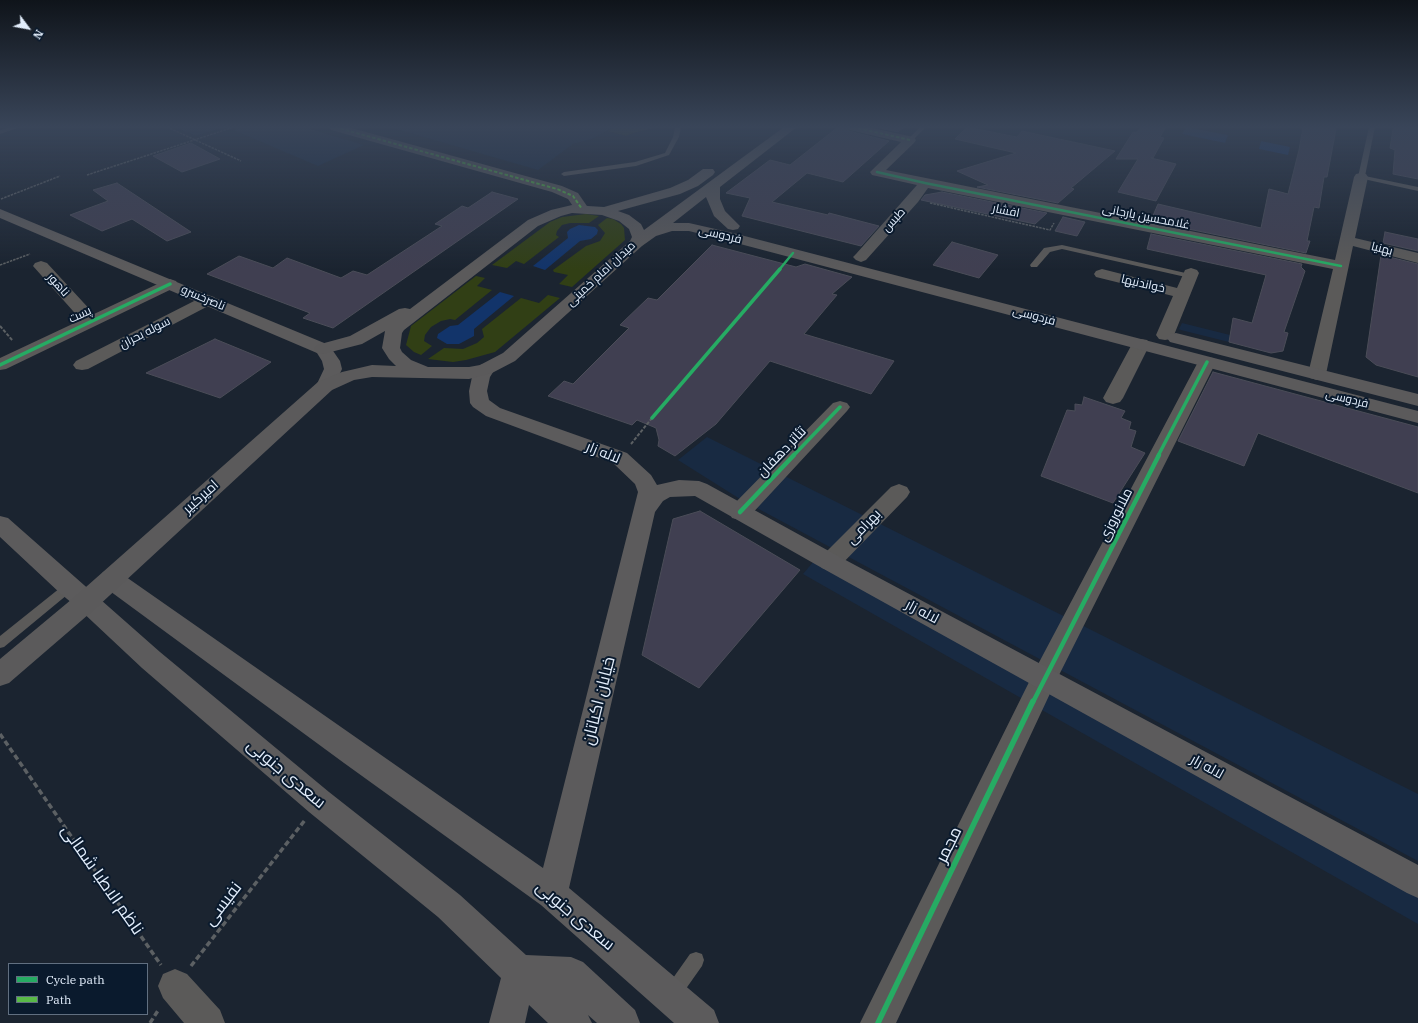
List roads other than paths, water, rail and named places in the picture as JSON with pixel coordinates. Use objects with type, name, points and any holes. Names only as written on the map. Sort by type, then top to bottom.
[{"type":"main road","points":[[604,211],[675,191],[693,183],[705,175]]},
{"type":"main road","points":[[643,238],[728,175]]},
{"type":"main road","name":"فردوسی","points":[[713,186],[713,199],[719,213],[734,226],[1207,362],[1418,400]]},
{"type":"main road","name":"میدان امام خمینی","points":[[572,209],[604,211],[624,218],[636,227],[638,237],[643,238],[509,357],[486,369],[469,373],[425,373],[405,364],[395,355],[391,348],[393,332],[398,326],[533,222],[556,212],[572,209]]},
{"type":"main road","name":"ناصرخسرو","points":[[0,213],[323,349]]},
{"type":"main road","points":[[689,227],[690,223],[698,218],[711,219],[734,226]]},
{"type":"main road","name":"فردوسی","points":[[643,238],[671,227],[689,227],[856,262],[1165,335],[1316,382],[1418,417]]},
{"type":"main road","points":[[324,386],[333,369],[331,361],[323,349],[356,340],[392,319],[428,302]]},
{"type":"main road","name":"لاله زار","points":[[486,369],[481,377],[478,391],[480,403],[493,412],[620,458],[644,480],[649,492],[646,508]]},
{"type":"main road","name":"امیرکبیر","points":[[0,675],[78,594],[111,579],[324,386],[349,376],[372,371],[391,370],[425,373]]},
{"type":"main road","name":"لاله زار","points":[[646,508],[655,496],[666,490],[680,488],[699,489],[830,562],[1418,882]]},
{"type":"main road","name":"خیابان اکباتان","points":[[552,894],[646,508]]},
{"type":"main road","name":"سعدی جنوبی","points":[[0,524],[151,660],[319,802],[449,906],[517,997],[574,1023]]},
{"type":"main road","name":"سعدی جنوبی","points":[[111,579],[360,759],[552,894],[700,1023]]},
{"type":"main road","points":[[517,997],[571,974],[622,1023]]},
{"type":"street","points":[[506,175],[557,189],[573,196],[582,209]]},
{"type":"street","name":"غلامحسین یارجانی","points":[[889,175],[1341,266]]},
{"type":"street","points":[[1316,382],[1360,177]]},
{"type":"street","name":"طبس","points":[[856,262],[913,199],[925,183]]},
{"type":"street","name":"بهنیا","points":[[1346,240],[1418,258]]},
{"type":"street","name":"ناهور","points":[[41,266],[91,322]]},
{"type":"street","name":"خواندنیها","points":[[1102,274],[1183,294]]},
{"type":"street","name":"خواندنیها","points":[[1165,335],[1191,275]]},
{"type":"street","name":"پست","points":[[0,365],[170,284]]},
{"type":"street","name":"سوله بحران","points":[[82,365],[208,300]]},
{"type":"street","points":[[1113,398],[1141,344]]},
{"type":"street","name":"ملانوروزی","points":[[1044,678],[1207,362]]},
{"type":"street","name":"تئاتر دهقان","points":[[740,512],[840,407]]},
{"type":"street","name":"بهرامی","points":[[830,562],[899,492]]},
{"type":"street","name":"مجمر","points":[[878,1023],[1044,678]]},
{"type":"street","points":[[175,986],[207,1023]]},
{"type":"lane","points":[[1360,177],[1418,189]]},
{"type":"lane","points":[[1034,265],[1047,250],[1062,247],[1191,275]]},
{"type":"lane","points":[[0,643],[78,594]]},
{"type":"lane","points":[[670,998],[696,960]]},
{"type":"water","points":[[579,225],[595,227],[598,230],[597,234],[591,239],[580,241],[545,270],[533,266],[568,238],[567,232],[570,229]]},
{"type":"water","points":[[500,292],[514,296],[474,329],[474,336],[459,344],[447,344],[437,338],[438,334],[450,326],[458,325]]}]
